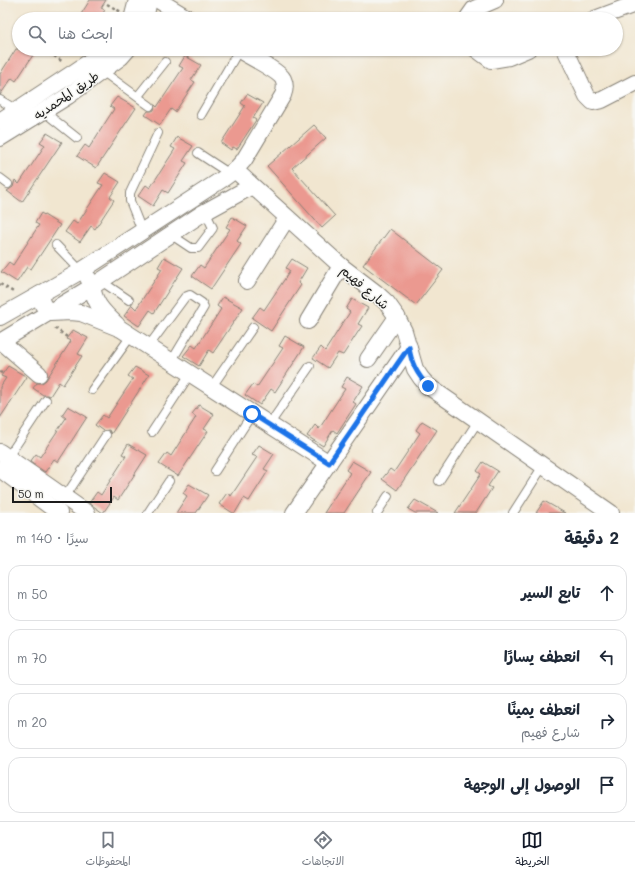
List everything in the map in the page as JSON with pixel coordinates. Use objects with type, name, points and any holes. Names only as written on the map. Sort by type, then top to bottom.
[{"type":"street","points":[[134,12],[137,0]]},
{"type":"street","points":[[147,12],[149,0]]},
{"type":"street","points":[[158,0],[178,12]]},
{"type":"street","points":[[472,12],[474,9],[495,0]]},
{"type":"street","points":[[614,12],[635,4]]},
{"type":"street","name":"طريق المحمديه","points":[[0,120],[98,56]]},
{"type":"street","name":"طريق المحمديه","points":[[0,138],[68,96],[122,56]]},
{"type":"street","points":[[0,317],[80,271],[232,172],[240,165],[285,90],[285,84],[280,75],[248,56]]},
{"type":"street","points":[[486,56],[491,60],[511,56]]},
{"type":"street","points":[[567,56],[587,96],[593,102],[602,100],[635,84]]},
{"type":"street","name":"شارع فهيم","points":[[232,172],[252,186],[341,266],[387,303],[397,317],[404,331],[413,364],[421,378],[428,386],[543,466],[602,510]]},
{"type":"street","points":[[39,374],[1,342],[97,283],[205,211],[252,186]]},
{"type":"street","points":[[247,280],[287,218]]},
{"type":"street","points":[[308,321],[341,266]]},
{"type":"street","points":[[80,271],[97,283]]},
{"type":"street","points":[[97,283],[95,297],[98,305],[126,333]]},
{"type":"street","points":[[39,295],[43,305],[50,313],[81,313],[126,333],[329,463]]},
{"type":"street","points":[[368,359],[397,317]]},
{"type":"street","points":[[294,513],[409,347]]},
{"type":"street","points":[[3,459],[65,497],[87,513]]},
{"type":"street","points":[[3,459],[59,513]]},
{"type":"lane","points":[[201,115],[235,56]]},
{"type":"lane","points":[[138,96],[165,62]]},
{"type":"lane","points":[[102,71],[150,106]]},
{"type":"lane","points":[[0,100],[17,110]]},
{"type":"lane","points":[[43,111],[77,138]]},
{"type":"lane","points":[[142,231],[130,200],[130,193],[158,133]]},
{"type":"lane","points":[[198,153],[232,172]]},
{"type":"lane","points":[[0,178],[8,184]]},
{"type":"lane","points":[[170,234],[191,248],[198,248],[213,228],[205,211]]},
{"type":"lane","points":[[56,245],[80,271]]},
{"type":"lane","points":[[97,283],[129,300]]},
{"type":"lane","points":[[148,347],[185,297],[190,295],[202,303],[204,307],[171,362]]},
{"type":"lane","points":[[212,388],[253,327]]},
{"type":"lane","points":[[92,390],[126,333]]},
{"type":"lane","points":[[269,425],[310,366]]},
{"type":"lane","points":[[152,432],[190,374]]},
{"type":"lane","points":[[3,459],[46,400]]},
{"type":"lane","points":[[215,471],[252,414]]},
{"type":"lane","points":[[439,480],[478,421]]},
{"type":"lane","points":[[65,497],[106,435]]},
{"type":"lane","points":[[513,513],[543,466]]},
{"type":"lane","points":[[148,513],[169,481]]},
{"type":"lane","points":[[377,513],[388,496]]},
{"type":"path","points":[[54,56],[76,71]]},
{"type":"building","points":[[90,0],[106,0],[101,8],[105,10],[104,12],[82,12]]},
{"type":"building","points":[[12,55],[32,56],[16,81],[12,78],[0,95],[0,74]]},
{"type":"building","points":[[185,56],[201,65],[191,80],[195,82],[175,112],[171,109],[160,125],[145,115],[148,111],[154,110],[155,105],[157,107],[183,68],[179,66]]},
{"type":"building","points":[[247,94],[263,103],[253,118],[256,120],[237,149],[233,147],[231,150],[221,143],[245,106],[241,103]]},
{"type":"building","points":[[117,97],[136,108],[96,168],[77,156],[85,145],[89,148],[114,109],[110,106]]},
{"type":"building","points":[[314,125],[326,138],[292,168],[335,216],[322,228],[267,166]]},
{"type":"building","points":[[47,133],[62,142],[22,202],[7,191],[13,187],[15,180],[19,184],[45,145],[40,142]]},
{"type":"building","points":[[177,137],[193,146],[183,161],[187,163],[168,193],[163,190],[153,206],[138,196],[146,185],[150,188],[175,149],[171,147]]},
{"type":"building","points":[[105,173],[120,182],[110,197],[114,200],[95,229],[91,226],[80,242],[65,232],[73,221],[77,224],[103,185],[98,183]]},
{"type":"building","points":[[41,213],[60,225],[31,269],[27,267],[17,282],[1,272],[9,262],[13,265],[39,225],[35,223]]},
{"type":"building","points":[[232,217],[247,226],[237,241],[241,244],[211,289],[192,276],[200,265],[204,268],[230,229],[226,227]]},
{"type":"building","points":[[390,229],[443,270],[416,305],[363,265]]},
{"type":"building","points":[[164,257],[183,268],[154,313],[150,310],[139,326],[124,316],[132,305],[136,309],[162,269],[158,267]]},
{"type":"building","points":[[292,259],[307,268],[298,283],[301,285],[271,331],[252,318],[260,307],[264,310],[290,271],[286,268]]},
{"type":"building","points":[[223,297],[243,308],[213,353],[209,350],[199,366],[183,356],[192,345],[196,348],[221,309],[217,306]]},
{"type":"building","points":[[352,299],[368,308],[358,324],[362,326],[343,355],[338,353],[328,368],[313,358],[321,347],[325,351],[350,312],[346,309]]},
{"type":"building","points":[[73,330],[88,338],[78,354],[82,356],[63,385],[59,382],[50,396],[43,395],[33,388],[37,383],[42,383],[46,380],[71,341],[66,339]]},
{"type":"building","points":[[285,336],[304,347],[275,392],[271,389],[260,405],[245,395],[253,384],[257,387],[283,348],[279,346]]},
{"type":"building","points":[[8,366],[27,377],[0,418],[0,387],[6,378],[1,376]]},
{"type":"building","points":[[135,367],[149,375],[111,434],[109,430],[103,431],[95,425],[103,415],[107,418],[133,379],[128,376]]},
{"type":"building","points":[[347,377],[363,386],[353,402],[356,404],[337,433],[333,430],[323,446],[307,436],[315,425],[319,429],[345,389],[341,387]]},
{"type":"building","points":[[199,405],[214,414],[204,429],[208,431],[178,476],[159,464],[167,453],[171,456],[196,417],[192,414]]},
{"type":"building","points":[[68,406],[87,417],[58,462],[54,459],[45,472],[30,462],[36,454],[40,457],[66,418],[62,415]]},
{"type":"building","points":[[422,421],[437,430],[397,490],[382,479],[390,469],[394,472],[420,433],[416,430]]},
{"type":"building","points":[[128,444],[147,455],[118,500],[114,497],[103,513],[89,503],[97,492],[101,495],[126,456],[122,454]]},
{"type":"building","points":[[259,445],[274,454],[264,469],[268,471],[249,501],[244,498],[235,513],[233,513],[219,504],[227,493],[231,496],[257,457],[252,455]]},
{"type":"building","points":[[352,461],[371,472],[344,513],[324,513],[350,473],[346,470]]},
{"type":"building","points":[[483,462],[498,471],[488,486],[492,488],[476,513],[455,513],[481,474],[477,471]]},
{"type":"building","points":[[189,484],[208,495],[196,513],[176,513],[187,496],[183,493]]},
{"type":"building","points":[[415,500],[438,513],[415,513],[408,509]]},
{"type":"building","points":[[544,501],[565,513],[536,513]]},
{"type":"route","points":[[252,414],[329,463],[409,347],[415,369],[428,386]]}]
